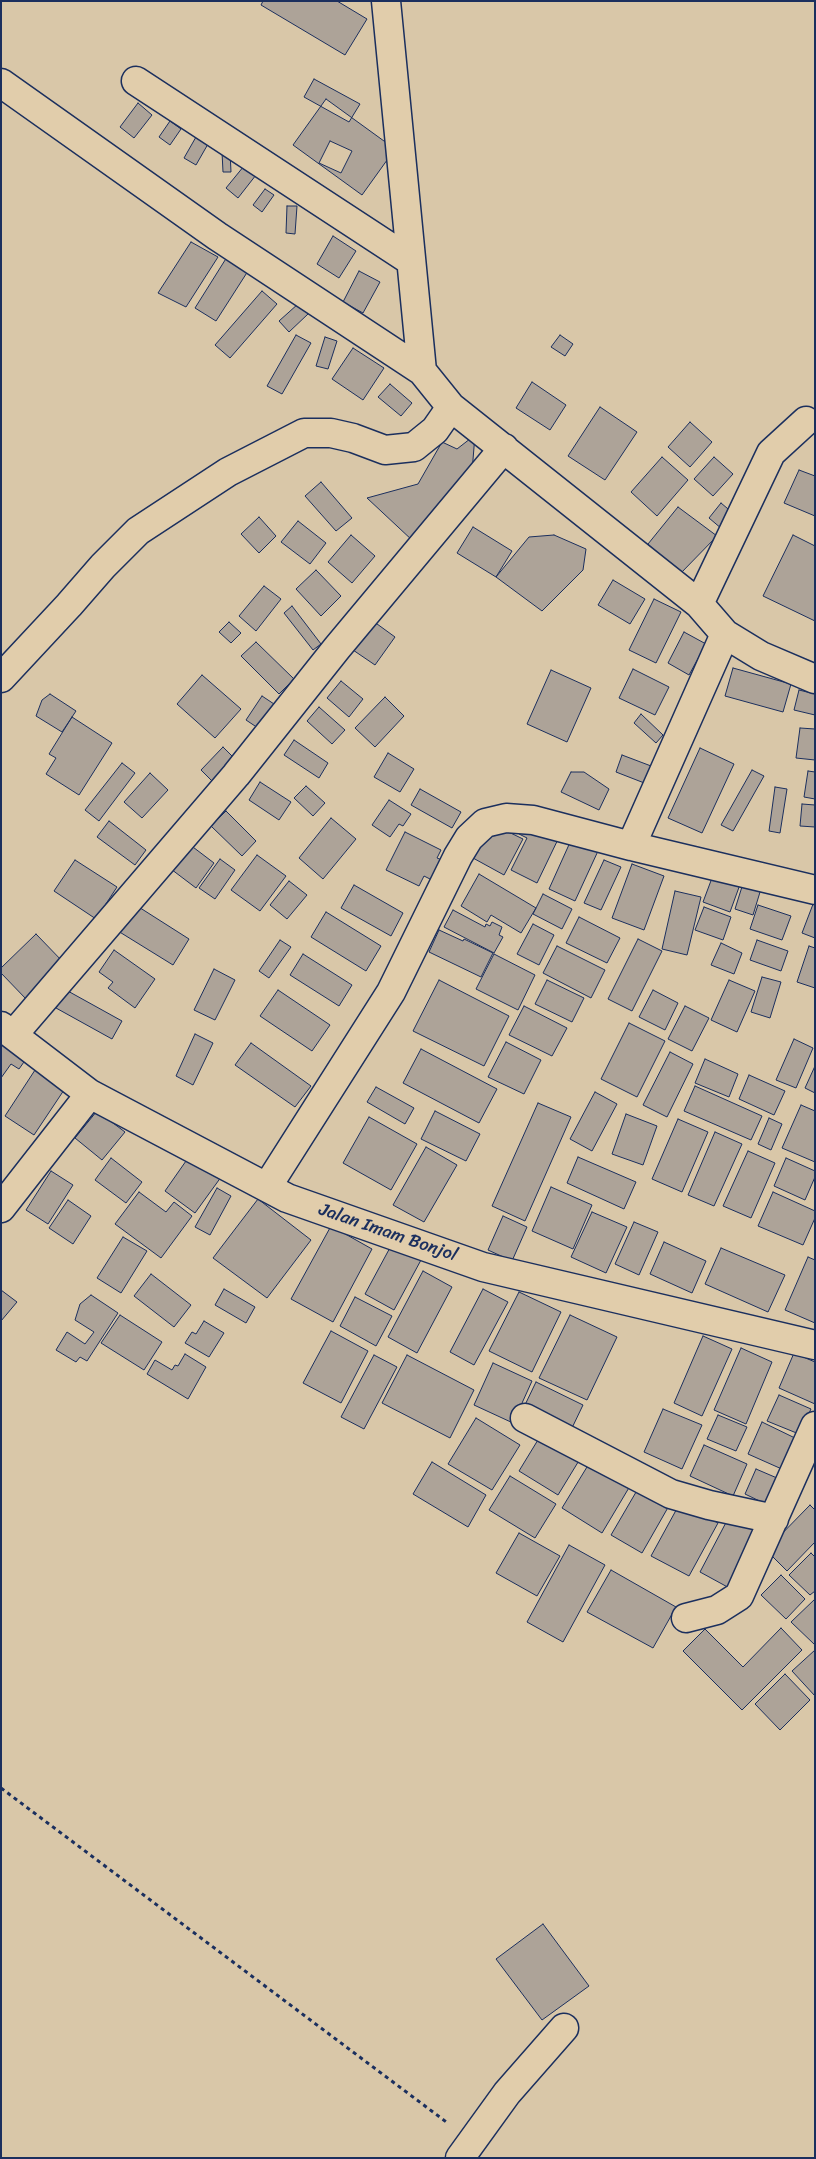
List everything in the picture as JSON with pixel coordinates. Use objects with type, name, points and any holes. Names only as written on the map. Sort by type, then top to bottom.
[{"type":"street","points":[[386,1],[422,370]]},
{"type":"street","points":[[136,81],[411,261]]},
{"type":"street","points":[[1,83],[217,236],[422,370],[451,407],[699,604],[725,634],[761,656],[815,678]]},
{"type":"street","points":[[1,678],[69,606],[103,566],[138,531],[228,472],[304,433],[332,433],[354,438],[385,450],[414,447],[435,430],[451,407]]},
{"type":"street","points":[[699,604],[771,454],[806,421]]},
{"type":"street","points":[[7,1030],[236,775],[337,648],[504,448]]},
{"type":"street","points":[[631,846],[725,634]]},
{"type":"street","points":[[267,1187],[391,992],[458,856],[469,838],[486,823],[506,818],[533,820],[631,846],[815,890]]},
{"type":"street","name":"Jalan Imam Bonjol","points":[[7,1030],[90,1094],[287,1198],[483,1267],[815,1346]]},
{"type":"street","points":[[1,1208],[90,1094]]},
{"type":"street","points":[[525,1418],[671,1494],[709,1505],[774,1519]]},
{"type":"street","points":[[686,1618],[717,1610],[739,1596],[815,1426]]},
{"type":"street","points":[[466,2149],[507,2093],[564,2028]]},
{"type":"path","points":[[1,1788],[466,2149]]},
{"type":"building","points":[[263,1],[337,1],[367,19],[345,55],[261,5]]},
{"type":"building","points":[[314,79],[360,104],[349,122],[304,97]]},
{"type":"building","points":[[326,99],[395,149],[362,195],[293,145]]},
{"type":"building","points":[[138,103],[152,115],[134,138],[120,127]]},
{"type":"building","points":[[170,121],[181,129],[170,145],[159,137]]},
{"type":"building","points":[[196,137],[208,144],[196,165],[184,158]]},
{"type":"building","points":[[330,141],[352,151],[341,173],[319,163]]},
{"type":"building","points":[[230,151],[231,172],[223,172],[222,152]]},
{"type":"building","points":[[244,166],[256,175],[238,198],[226,188]]},
{"type":"building","points":[[265,189],[274,195],[262,212],[253,205]]},
{"type":"building","points":[[287,206],[297,206],[295,234],[286,233]]},
{"type":"building","points":[[333,236],[356,251],[339,278],[317,264]]},
{"type":"building","points":[[191,242],[218,257],[186,307],[158,293]]},
{"type":"building","points":[[227,257],[248,271],[216,321],[195,308]]},
{"type":"building","points":[[359,271],[380,282],[363,313],[343,302]]},
{"type":"building","points":[[262,291],[277,304],[230,358],[215,345]]},
{"type":"building","points":[[298,304],[308,314],[289,332],[279,321]]},
{"type":"building","points":[[296,335],[311,343],[282,394],[267,386]]},
{"type":"building","points":[[560,335],[573,344],[565,356],[551,347]]},
{"type":"building","points":[[325,337],[337,341],[328,369],[316,366]]},
{"type":"building","points":[[353,348],[384,368],[363,400],[332,379]]},
{"type":"building","points":[[532,382],[566,405],[550,430],[516,408]]},
{"type":"building","points":[[390,384],[412,403],[401,416],[378,397]]},
{"type":"building","points":[[600,407],[637,432],[605,480],[568,456]]},
{"type":"building","points":[[690,422],[712,442],[690,467],[668,447]]},
{"type":"building","points":[[475,435],[472,472],[413,541],[367,498],[418,484],[442,442],[457,449]]},
{"type":"building","points":[[662,457],[688,480],[657,516],[631,492]]},
{"type":"building","points":[[714,457],[733,474],[713,496],[694,479]]},
{"type":"building","points":[[799,470],[815,476],[815,516],[784,503]]},
{"type":"building","points":[[321,482],[352,518],[336,531],[305,496]]},
{"type":"building","points":[[721,503],[734,514],[722,529],[709,518]]},
{"type":"building","points":[[678,507],[717,536],[680,574],[648,544]]},
{"type":"building","points":[[259,517],[276,536],[259,553],[241,534]]},
{"type":"building","points":[[298,521],[326,543],[310,564],[281,542]]},
{"type":"building","points":[[473,527],[512,551],[496,577],[457,553]]},
{"type":"building","points":[[351,535],[375,556],[352,583],[328,562]]},
{"type":"building","points":[[554,535],[586,549],[583,570],[542,611],[496,577],[529,537]]},
{"type":"building","points":[[793,535],[815,546],[815,621],[763,596]]},
{"type":"building","points":[[316,570],[341,596],[321,616],[296,589]]},
{"type":"building","points":[[613,580],[645,599],[630,624],[598,605]]},
{"type":"building","points":[[264,586],[281,599],[256,631],[239,616]]},
{"type":"building","points":[[654,599],[681,612],[656,663],[629,650]]},
{"type":"building","points":[[292,606],[321,644],[313,650],[284,613]]},
{"type":"building","points":[[373,621],[395,637],[375,665],[353,650]]},
{"type":"building","points":[[229,622],[241,633],[231,643],[219,632]]},
{"type":"building","points":[[684,632],[706,644],[689,675],[668,663]]},
{"type":"building","points":[[256,642],[294,679],[279,694],[241,656]]},
{"type":"building","points":[[733,668],[791,684],[783,712],[725,696]]},
{"type":"building","points":[[633,669],[669,687],[655,715],[619,698]]},
{"type":"building","points":[[551,670],[591,688],[567,742],[527,724]]},
{"type":"building","points":[[202,675],[241,709],[215,738],[177,704]]},
{"type":"building","points":[[341,681],[363,699],[349,717],[327,698]]},
{"type":"building","points":[[799,690],[815,694],[815,715],[794,710]]},
{"type":"building","points":[[50,694],[76,711],[62,732],[36,716],[42,700]]},
{"type":"building","points":[[262,696],[277,706],[261,730],[246,720]]},
{"type":"building","points":[[385,697],[404,716],[375,747],[355,728]]},
{"type":"building","points":[[319,707],[345,730],[332,744],[307,721]]},
{"type":"building","points":[[641,714],[663,735],[656,743],[634,723]]},
{"type":"building","points":[[72,717],[112,743],[79,795],[46,774],[56,758],[49,754]]},
{"type":"building","points":[[800,728],[815,729],[815,760],[796,758]]},
{"type":"building","points":[[294,740],[328,763],[319,778],[284,755]]},
{"type":"building","points":[[223,747],[234,758],[212,781],[201,770]]},
{"type":"building","points":[[700,748],[734,764],[702,833],[668,818]]},
{"type":"building","points":[[388,753],[414,769],[400,792],[374,777]]},
{"type":"building","points":[[622,755],[659,769],[652,786],[616,772]]},
{"type":"building","points":[[122,763],[135,773],[99,821],[85,810]]},
{"type":"building","points":[[752,770],[764,776],[733,831],[721,825]]},
{"type":"building","points":[[808,771],[815,772],[815,799],[804,797]]},
{"type":"building","points":[[571,772],[584,772],[609,789],[599,810],[561,792]]},
{"type":"building","points":[[150,773],[168,790],[142,818],[124,802]]},
{"type":"building","points":[[260,782],[291,802],[279,820],[249,800]]},
{"type":"building","points":[[306,786],[325,803],[313,816],[294,798]]},
{"type":"building","points":[[775,787],[787,789],[780,833],[769,831]]},
{"type":"building","points":[[420,789],[461,812],[452,828],[411,805]]},
{"type":"building","points":[[389,800],[411,814],[403,826],[399,824],[390,837],[372,825]]},
{"type":"building","points":[[802,804],[815,805],[815,827],[800,826]]},
{"type":"building","points":[[226,811],[256,841],[242,856],[211,826]]},
{"type":"building","points":[[331,818],[356,839],[323,879],[299,858]]},
{"type":"building","points":[[526,820],[562,831],[537,883],[511,870],[527,838],[519,834]]},
{"type":"building","points":[[109,821],[146,850],[135,865],[97,837]]},
{"type":"building","points":[[488,822],[523,839],[504,875],[473,858],[484,837]]},
{"type":"building","points":[[405,832],[441,850],[437,858],[442,860],[432,880],[424,876],[419,886],[386,870]]},
{"type":"building","points":[[572,838],[598,851],[575,901],[549,889]]},
{"type":"building","points":[[185,841],[214,863],[196,888],[163,863]]},
{"type":"building","points":[[257,855],[286,876],[260,911],[231,890]]},
{"type":"building","points":[[220,859],[235,870],[215,899],[199,888]]},
{"type":"building","points":[[75,860],[117,887],[96,919],[54,891]]},
{"type":"building","points":[[604,860],[621,867],[601,910],[584,903]]},
{"type":"building","points":[[632,864],[664,876],[644,930],[612,918]]},
{"type":"building","points":[[715,870],[742,879],[730,912],[703,902]]},
{"type":"building","points":[[479,874],[536,908],[521,933],[491,915],[487,922],[461,906]]},
{"type":"building","points":[[746,874],[764,879],[753,915],[735,909]]},
{"type":"building","points":[[289,881],[307,895],[287,919],[270,905]]},
{"type":"building","points":[[354,885],[403,913],[391,936],[341,908]]},
{"type":"building","points":[[675,891],[701,897],[687,955],[662,949]]},
{"type":"building","points":[[543,894],[572,909],[562,929],[533,914]]},
{"type":"building","points":[[815,899],[815,938],[802,933]]},
{"type":"building","points":[[134,904],[189,939],[173,965],[118,931]]},
{"type":"building","points":[[758,905],[791,916],[782,940],[750,929]]},
{"type":"building","points":[[704,907],[731,917],[723,940],[695,930]]},
{"type":"building","points":[[453,910],[485,927],[486,924],[490,926],[492,922],[502,927],[499,935],[503,937],[494,953],[444,927]]},
{"type":"building","points":[[326,912],[381,946],[366,971],[311,937]]},
{"type":"building","points":[[579,917],[620,938],[607,963],[566,943]]},
{"type":"building","points":[[533,924],[554,935],[539,965],[517,954]]},
{"type":"building","points":[[439,930],[463,941],[464,939],[493,953],[481,977],[429,952]]},
{"type":"building","points":[[36,934],[65,964],[27,1000],[1,973],[1,968]]},
{"type":"building","points":[[638,939],[662,951],[632,1011],[608,999]]},
{"type":"building","points":[[280,940],[291,947],[269,978],[259,971]]},
{"type":"building","points":[[757,940],[788,951],[781,971],[750,960]]},
{"type":"building","points":[[721,943],[742,953],[734,974],[711,965]]},
{"type":"building","points":[[557,946],[605,970],[591,998],[543,973]]},
{"type":"building","points":[[809,946],[815,948],[815,988],[797,982]]},
{"type":"building","points":[[114,950],[155,979],[135,1008],[108,988],[113,982],[99,972]]},
{"type":"building","points":[[303,954],[352,985],[339,1006],[290,975]]},
{"type":"building","points":[[494,954],[535,975],[518,1010],[476,989]]},
{"type":"building","points":[[214,969],[235,980],[215,1020],[194,1010]]},
{"type":"building","points":[[762,977],[781,982],[770,1018],[751,1012]]},
{"type":"building","points":[[439,980],[509,1016],[484,1066],[413,1031]]},
{"type":"building","points":[[547,980],[584,998],[572,1022],[535,1004]]},
{"type":"building","points":[[729,980],[755,991],[737,1032],[711,1020]]},
{"type":"building","points":[[66,990],[122,1021],[112,1039],[56,1008]]},
{"type":"building","points":[[278,990],[330,1025],[312,1051],[260,1016]]},
{"type":"building","points":[[653,990],[678,1003],[665,1030],[639,1017]]},
{"type":"building","points":[[524,1006],[567,1028],[552,1056],[509,1035]]},
{"type":"building","points":[[685,1006],[709,1018],[692,1051],[668,1039]]},
{"type":"building","points":[[629,1023],[665,1041],[637,1097],[601,1079]]},
{"type":"building","points":[[1,1028],[31,1052],[19,1069],[11,1064],[1,1078]]},
{"type":"building","points":[[195,1034],[213,1043],[193,1085],[176,1076]]},
{"type":"building","points":[[794,1039],[813,1048],[796,1088],[776,1080]]},
{"type":"building","points":[[506,1042],[541,1060],[524,1094],[488,1077]]},
{"type":"building","points":[[251,1043],[311,1086],[295,1107],[235,1065]]},
{"type":"building","points":[[421,1049],[497,1089],[479,1123],[403,1083]]},
{"type":"building","points":[[670,1052],[693,1064],[667,1117],[643,1105]]},
{"type":"building","points":[[705,1059],[738,1074],[729,1097],[695,1083]]},
{"type":"building","points":[[815,1066],[815,1093],[805,1088]]},
{"type":"building","points":[[37,1067],[66,1087],[34,1135],[5,1116]]},
{"type":"building","points":[[749,1075],[785,1091],[774,1115],[739,1099]]},
{"type":"building","points":[[695,1086],[762,1116],[751,1140],[684,1111]]},
{"type":"building","points":[[376,1087],[414,1108],[405,1124],[367,1102]]},
{"type":"building","points":[[595,1092],[617,1104],[592,1151],[570,1139]]},
{"type":"building","points":[[538,1103],[571,1117],[525,1221],[492,1206]]},
{"type":"building","points":[[801,1105],[815,1111],[815,1162],[782,1148]]},
{"type":"building","points":[[97,1111],[125,1132],[102,1160],[75,1138]]},
{"type":"building","points":[[435,1111],[480,1134],[466,1161],[421,1139]]},
{"type":"building","points":[[626,1114],[657,1126],[643,1165],[612,1154]]},
{"type":"building","points":[[369,1117],[417,1144],[391,1190],[343,1163]]},
{"type":"building","points":[[769,1118],[782,1124],[771,1150],[758,1144]]},
{"type":"building","points":[[678,1119],[708,1132],[682,1192],[652,1179]]},
{"type":"building","points":[[715,1132],[742,1144],[714,1206],[688,1195]]},
{"type":"building","points":[[426,1147],[457,1165],[424,1222],[393,1205]]},
{"type":"building","points":[[193,1151],[224,1173],[195,1213],[165,1191]]},
{"type":"building","points":[[748,1151],[775,1163],[751,1218],[723,1206]]},
{"type":"building","points":[[578,1157],[636,1182],[624,1209],[567,1183]]},
{"type":"building","points":[[111,1158],[142,1182],[126,1203],[95,1180]]},
{"type":"building","points":[[786,1158],[815,1171],[815,1177],[805,1200],[774,1186]]},
{"type":"building","points":[[51,1171],[73,1185],[48,1224],[26,1210]]},
{"type":"building","points":[[551,1187],[592,1205],[573,1249],[532,1231]]},
{"type":"building","points":[[217,1188],[231,1196],[210,1235],[195,1227]]},
{"type":"building","points":[[139,1192],[166,1212],[174,1202],[192,1216],[161,1258],[115,1224]]},
{"type":"building","points":[[773,1192],[815,1211],[815,1218],[803,1245],[758,1226]]},
{"type":"building","points":[[258,1199],[311,1240],[267,1298],[213,1258]]},
{"type":"building","points":[[68,1200],[91,1216],[73,1244],[49,1228]]},
{"type":"building","points":[[592,1212],[627,1227],[606,1273],[571,1257]]},
{"type":"building","points":[[503,1216],[527,1227],[512,1261],[488,1250]]},
{"type":"building","points":[[634,1222],[658,1232],[639,1275],[615,1264]]},
{"type":"building","points":[[331,1226],[372,1249],[333,1322],[291,1299]]},
{"type":"building","points":[[123,1237],[147,1251],[121,1293],[97,1278]]},
{"type":"building","points":[[664,1242],[706,1261],[692,1293],[650,1274]]},
{"type":"building","points":[[392,1244],[421,1260],[394,1310],[365,1294]]},
{"type":"building","points":[[721,1248],[785,1275],[768,1312],[705,1284]]},
{"type":"building","points":[[808,1257],[815,1260],[815,1323],[785,1310]]},
{"type":"building","points":[[423,1271],[452,1287],[417,1353],[388,1337]]},
{"type":"building","points":[[151,1274],[191,1305],[174,1327],[134,1296]]},
{"type":"building","points":[[224,1289],[255,1307],[246,1323],[215,1305]]},
{"type":"building","points":[[483,1289],[508,1302],[474,1365],[450,1352]]},
{"type":"building","points":[[1,1290],[17,1302],[1,1321]]},
{"type":"building","points":[[519,1292],[561,1312],[532,1372],[489,1351]]},
{"type":"building","points":[[91,1295],[118,1313],[87,1361],[80,1357],[76,1362],[56,1350],[67,1332],[85,1344],[94,1332],[75,1320],[80,1304]]},
{"type":"building","points":[[355,1297],[392,1316],[376,1346],[340,1326]]},
{"type":"building","points":[[120,1315],[162,1342],[144,1370],[101,1343]]},
{"type":"building","points":[[570,1315],[617,1337],[587,1400],[539,1378]]},
{"type":"building","points":[[204,1321],[224,1333],[209,1357],[185,1343],[192,1332],[196,1334]]},
{"type":"building","points":[[331,1331],[368,1351],[341,1403],[303,1383]]},
{"type":"building","points":[[703,1336],[732,1349],[702,1416],[674,1403]]},
{"type":"building","points":[[741,1348],[772,1362],[746,1424],[714,1410]]},
{"type":"building","points":[[794,1353],[815,1362],[815,1404],[779,1388]]},
{"type":"building","points":[[185,1354],[206,1367],[188,1399],[147,1374],[155,1360],[172,1370],[175,1365],[178,1366]]},
{"type":"building","points":[[374,1355],[397,1367],[364,1429],[341,1417]]},
{"type":"building","points":[[407,1355],[474,1390],[450,1438],[382,1403]]},
{"type":"building","points":[[493,1363],[532,1381],[513,1423],[474,1405]]},
{"type":"building","points":[[536,1382],[583,1405],[571,1430],[524,1407]]},
{"type":"building","points":[[779,1395],[811,1409],[799,1434],[767,1421]]},
{"type":"building","points":[[663,1409],[702,1425],[682,1469],[644,1452]]},
{"type":"building","points":[[718,1415],[747,1427],[736,1451],[707,1439]]},
{"type":"building","points":[[476,1418],[520,1445],[492,1490],[448,1464]]},
{"type":"building","points":[[762,1422],[797,1439],[784,1470],[748,1454]]},
{"type":"building","points":[[544,1430],[583,1454],[558,1495],[519,1471]]},
{"type":"building","points":[[704,1445],[747,1464],[733,1496],[690,1476]]},
{"type":"building","points":[[432,1462],[486,1495],[468,1527],[413,1494]]},
{"type":"building","points":[[590,1462],[630,1486],[602,1533],[562,1508]]},
{"type":"building","points":[[756,1469],[784,1481],[772,1507],[745,1494]]},
{"type":"building","points":[[510,1476],[556,1504],[535,1538],[489,1510]]},
{"type":"building","points":[[639,1487],[670,1504],[642,1553],[611,1535]]},
{"type":"building","points":[[680,1503],[718,1523],[689,1576],[651,1556]]},
{"type":"building","points":[[810,1505],[815,1510],[815,1542],[787,1571],[766,1550]]},
{"type":"building","points":[[731,1513],[764,1530],[733,1590],[700,1572]]},
{"type":"building","points":[[519,1533],[560,1556],[537,1596],[496,1573]]},
{"type":"building","points":[[569,1545],[605,1565],[563,1642],[527,1622]]},
{"type":"building","points":[[811,1553],[815,1557],[815,1591],[810,1595],[789,1575]]},
{"type":"building","points":[[611,1570],[676,1607],[653,1648],[587,1612]]},
{"type":"building","points":[[781,1575],[805,1599],[786,1619],[761,1595]]},
{"type":"building","points":[[815,1599],[815,1645],[791,1622]]},
{"type":"building","points":[[781,1628],[802,1650],[742,1710],[683,1651],[705,1629],[743,1667]]},
{"type":"building","points":[[815,1650],[815,1696],[792,1671]]},
{"type":"building","points":[[785,1674],[810,1700],[780,1730],[755,1704]]},
{"type":"building","points":[[543,1924],[589,1986],[542,2020],[496,1959]]}]
